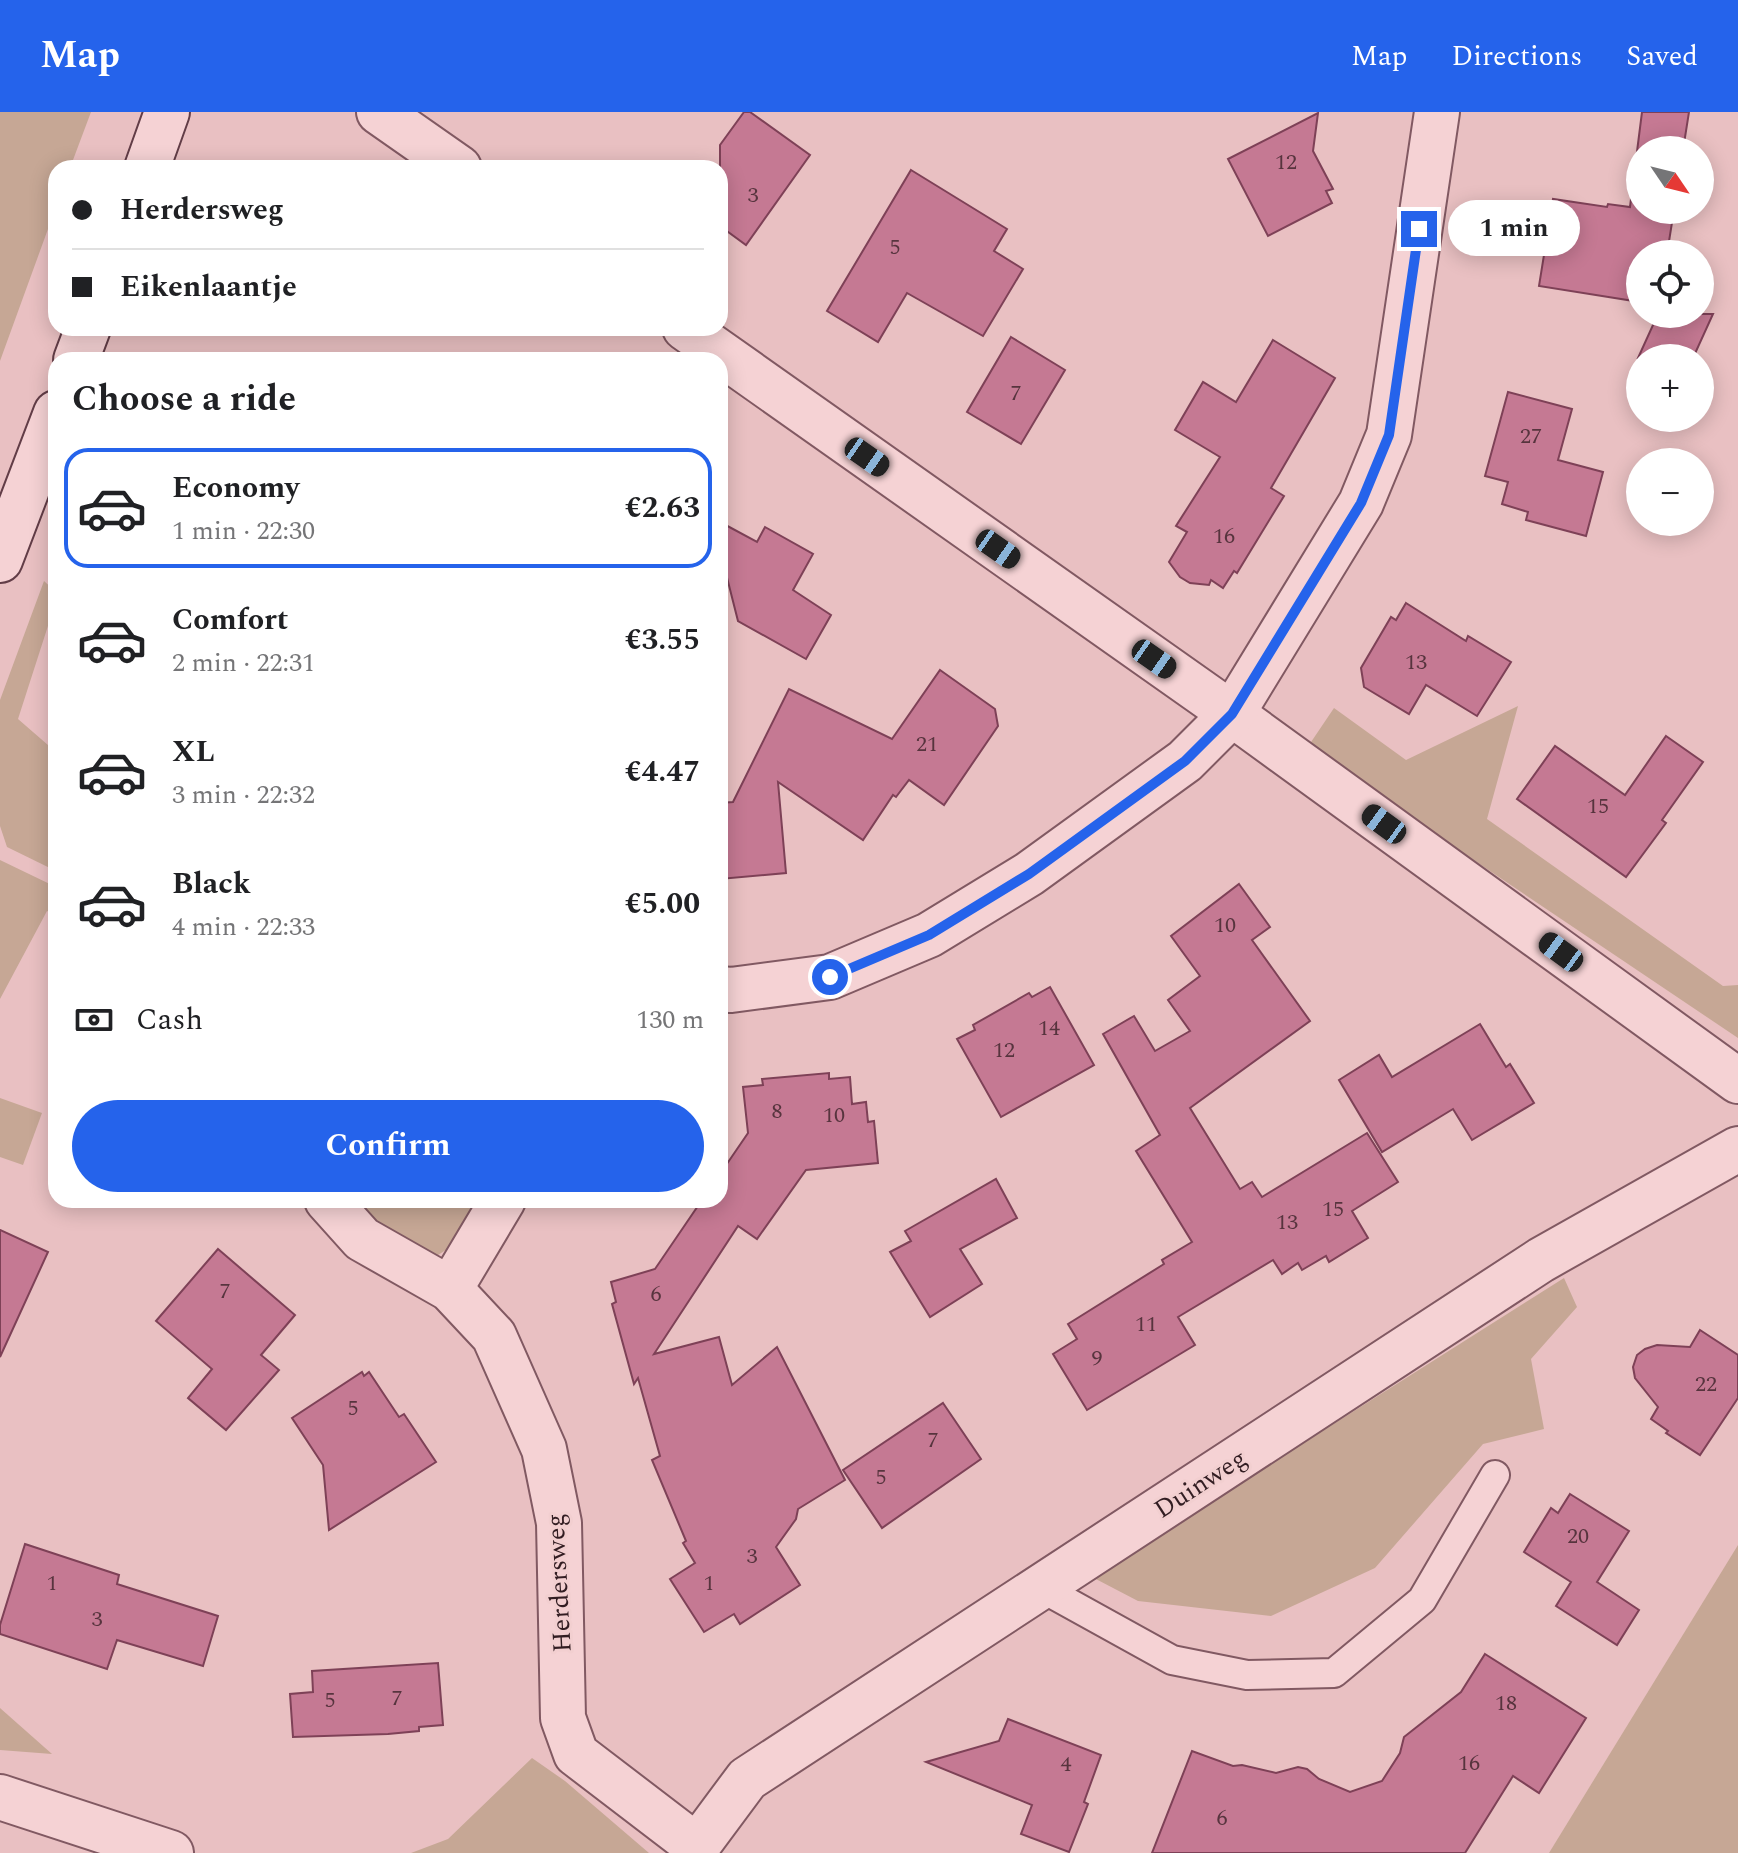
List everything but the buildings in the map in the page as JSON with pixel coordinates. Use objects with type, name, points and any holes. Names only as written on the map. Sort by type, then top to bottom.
[{"type":"street","points":[[150,160],[167,112]]},
{"type":"street","points":[[379,112],[448,160]]},
{"type":"street","points":[[728,990],[830,977],[929,935],[1029,874],[1185,761],[1232,714],[1361,503],[1389,435],[1437,112]]},
{"type":"street","points":[[696,336],[719,352]]},
{"type":"street","points":[[728,358],[1232,714],[1738,1081]]},
{"type":"street","points":[[0,560],[48,434]]},
{"type":"street","name":"Duinweg","points":[[694,1849],[747,1779],[1541,1260],[1738,1149]]},
{"type":"street","name":"Herdersweg","points":[[334,1208],[362,1239],[450,1289],[494,1336],[544,1449],[559,1523],[563,1718],[576,1754],[694,1849]]},
{"type":"street","points":[[450,1289],[498,1208]]},
{"type":"street","points":[[0,1797],[171,1853]]},
{"type":"lane","points":[[1040,1587],[1172,1660],[1247,1675],[1334,1673],[1422,1600],[1495,1475]]},
{"type":"shaded area","points":[[0,112],[91,112],[73,160],[48,160],[48,229],[0,361]]},
{"type":"shaded area","points":[[44,581],[48,585],[48,626],[18,719],[48,745],[48,867],[7,847],[0,826],[0,700]]},
{"type":"shaded area","points":[[1518,706],[1487,819],[1723,986],[1738,985],[1738,1038],[1307,748],[1334,708],[1406,760]]},
{"type":"shaded area","points":[[0,860],[48,883],[48,911],[0,999]]},
{"type":"shaded area","points":[[0,1098],[42,1113],[23,1165],[0,1157]]},
{"type":"shaded area","points":[[354,1208],[475,1208],[455,1244],[435,1257]]},
{"type":"shaded area","points":[[1564,1278],[1577,1307],[1531,1359],[1544,1429],[1483,1444],[1375,1568],[1271,1616],[1138,1601],[1092,1577]]},
{"type":"shaded area","points":[[1738,1545],[1738,1853],[1549,1853]]},
{"type":"shaded area","points":[[0,1708],[52,1754],[0,1750]]},
{"type":"shaded area","points":[[532,1758],[565,1781],[649,1853],[411,1853],[448,1839]]},
{"type":"route","points":[[830,977],[929,935],[1029,874],[1185,761],[1232,714],[1361,503],[1389,435],[1419,229]]}]
